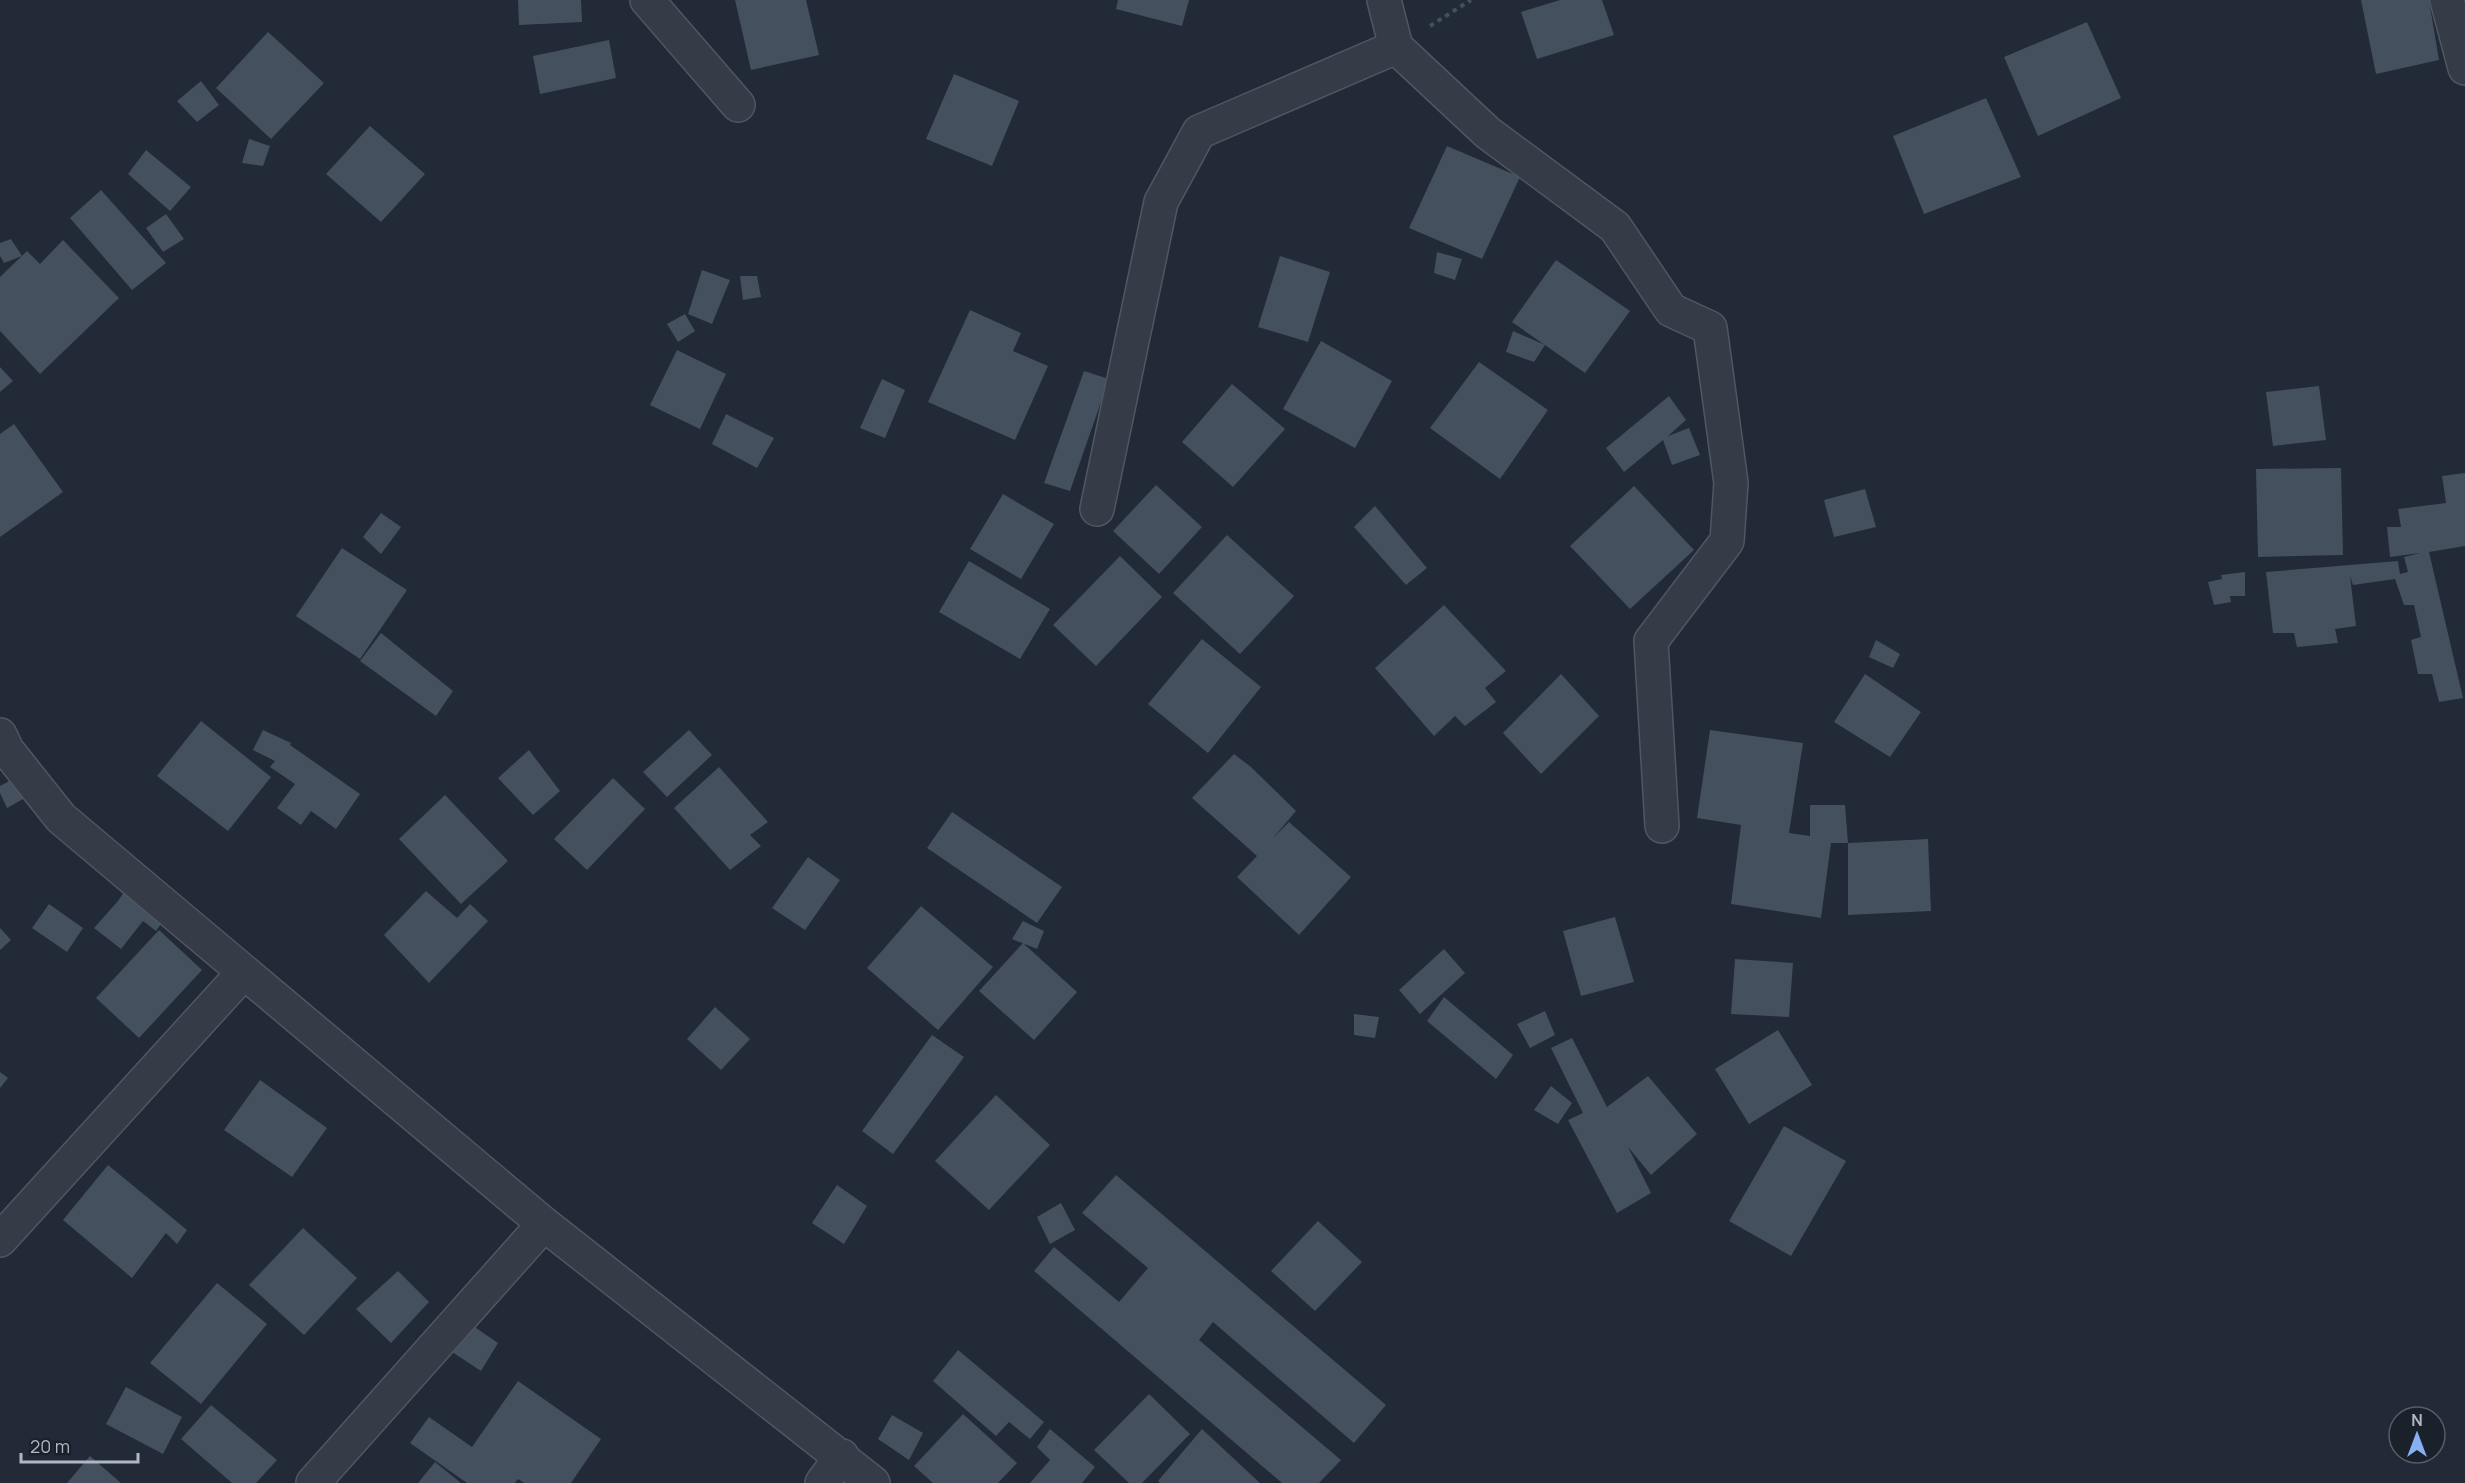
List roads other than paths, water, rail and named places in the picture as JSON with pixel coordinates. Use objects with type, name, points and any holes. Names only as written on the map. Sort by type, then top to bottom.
[{"type":"street","points":[[647,0],[738,105]]},
{"type":"street","points":[[1384,0],[1396,47],[1488,133],[1616,227],[1671,310],[1710,328],[1731,483],[1727,541],[1652,640],[1662,826]]},
{"type":"street","points":[[2447,0],[2465,68]]},
{"type":"street","points":[[1097,509],[1161,202],[1199,132],[1396,47]]},
{"type":"street","points":[[0,735],[7,750],[62,819],[544,1224],[842,1456],[873,1483]]},
{"type":"street","points":[[0,1240],[244,972]]},
{"type":"street","points":[[313,1483],[544,1224]]},
{"type":"street","points":[[822,1483],[842,1456]]}]
